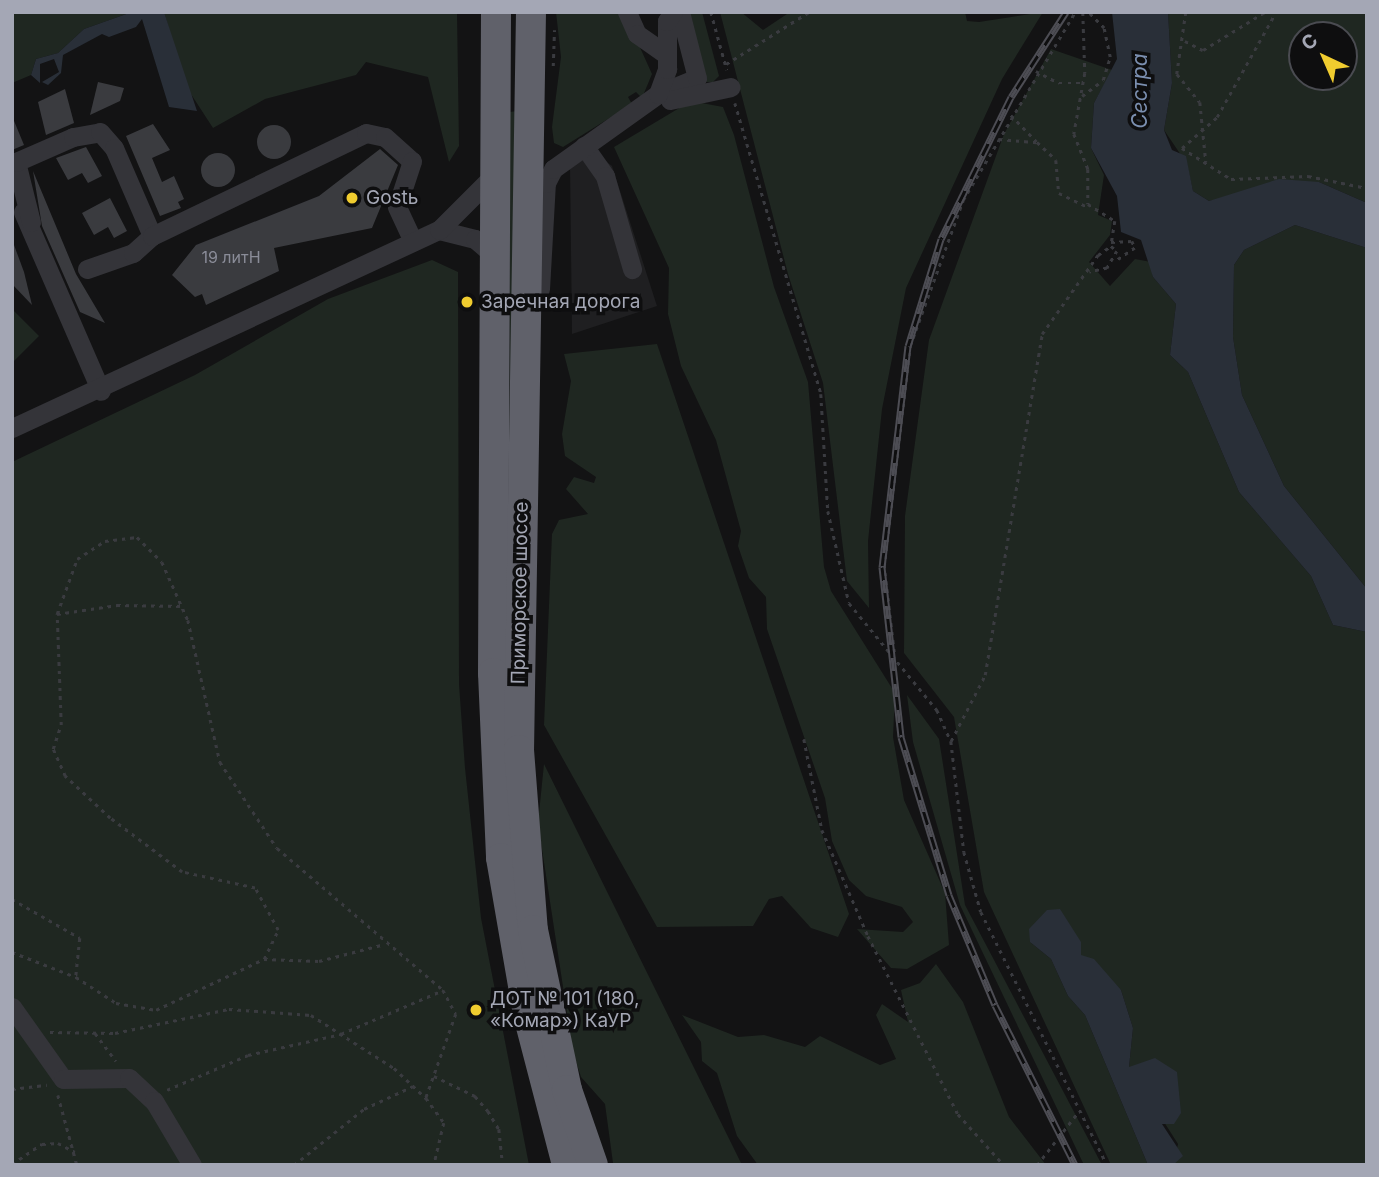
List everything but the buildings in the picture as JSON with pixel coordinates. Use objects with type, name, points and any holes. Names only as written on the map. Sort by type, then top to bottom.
[{"type":"highway","name":"Приморское шоссе","points":[[496,12],[496,257],[507,582],[533,930],[567,1090],[593,1165]]},
{"type":"highway","name":"Приморское шоссе","points":[[531,12],[526,380],[507,582],[501,858],[528,1015],[568,1165]]},
{"type":"street","points":[[627,12],[637,34],[663,52]]},
{"type":"street","points":[[653,100],[667,69],[663,52],[673,12]]},
{"type":"street","points":[[526,380],[541,284],[546,184],[553,169],[584,146],[653,100],[697,78],[680,12]]},
{"type":"street","points":[[653,100],[731,87]]},
{"type":"street","points":[[101,391],[32,222],[16,162],[73,136],[100,132],[114,148],[152,236]]},
{"type":"street","points":[[87,269],[133,253],[152,236],[366,133],[385,137],[412,162],[397,207],[412,242]]},
{"type":"street","points":[[584,146],[606,176],[632,269]]},
{"type":"street","points":[[12,428],[101,391],[439,230],[496,173]]},
{"type":"street","points":[[12,202],[32,222]]},
{"type":"street","points":[[439,230],[475,239],[496,257]]},
{"type":"street","points":[[12,1007],[63,1079],[128,1078],[154,1101],[192,1165]]},
{"type":"path","points":[[711,12],[821,394],[828,511],[842,582],[866,628],[894,655],[937,710],[951,741],[964,852],[981,912],[1107,1165]]},
{"type":"path","points":[[726,64],[809,12]]},
{"type":"path","points":[[894,655],[884,567],[910,346],[944,240],[1035,71],[1075,12]]},
{"type":"path","points":[[1085,12],[1082,96],[1074,134],[1088,169],[1083,190],[1092,208]]},
{"type":"path","points":[[1082,96],[1103,80],[1110,57],[1104,28],[1085,12]]},
{"type":"path","points":[[1186,12],[1185,41],[1177,74],[1200,102],[1199,137],[1207,165]]},
{"type":"path","points":[[1185,41],[1203,50],[1265,12]]},
{"type":"path","points":[[1276,12],[1217,117],[1183,151],[1231,179],[1308,176],[1367,188]]},
{"type":"path","points":[[1035,71],[1059,83],[1082,83]]},
{"type":"path","points":[[1011,115],[1056,160],[1059,194],[1115,221],[1111,244],[1116,261]]},
{"type":"path","points":[[999,139],[1037,142]]},
{"type":"path","points":[[951,741],[985,675],[1042,334],[1089,272],[1111,244],[1132,241],[1135,248],[1116,261],[1089,272]]},
{"type":"path","points":[[264,959],[278,930],[270,905],[255,888],[183,872],[65,776],[52,749],[61,724],[57,614],[77,559],[105,541],[137,537],[162,562],[183,606],[220,762],[276,848],[382,944],[443,990],[456,1014],[426,1098]]},
{"type":"path","points":[[57,614],[117,605],[183,606]]},
{"type":"path","points":[[804,739],[822,830],[958,1114],[1004,1165]]},
{"type":"path","points":[[12,899],[80,938],[76,977]]},
{"type":"path","points":[[12,952],[76,977],[116,1003],[156,1010],[264,959],[319,961],[382,944]]},
{"type":"path","points":[[154,1101],[192,1074],[341,1034],[443,990]]},
{"type":"path","points":[[27,1030],[95,1033],[229,1009],[311,1015],[341,1034],[426,1098],[444,1123],[434,1165]]},
{"type":"path","points":[[95,1033],[128,1078]]},
{"type":"path","points":[[434,1076],[475,1096],[488,1111],[499,1129],[503,1165]]},
{"type":"path","points":[[12,1090],[52,1084],[67,1111],[77,1165]]},
{"type":"path","points":[[294,1165],[364,1109],[413,1086]]},
{"type":"path","points":[[1037,1165],[1079,1111]]},
{"type":"path","points":[[12,1164],[42,1144],[58,1143],[75,1152]]},
{"type":"path","points":[[496,1165],[501,1157]]},
{"type":"shaded area","points":[[12,12],[132,12],[84,29],[58,53],[36,59],[31,75],[12,83]]},
{"type":"shaded area","points":[[164,12],[457,12],[459,146],[449,162],[428,77],[366,62],[356,75],[265,99],[213,128],[187,88]]},
{"type":"shaded area","points":[[556,12],[624,12],[652,74],[642,98],[636,92],[628,97],[632,104],[563,147],[554,143],[552,127],[561,57]]},
{"type":"shaded area","points":[[686,12],[702,12],[719,76],[713,82],[704,82]]},
{"type":"shaded area","points":[[720,12],[741,12],[763,30],[790,12],[965,12],[967,21],[979,22],[1043,12],[1002,79],[906,288],[882,409],[868,541],[869,608],[847,581],[823,383],[788,274]]},
{"type":"shaded area","points":[[1168,12],[1367,12],[1367,203],[1319,182],[1209,201],[1193,191],[1187,164],[1164,130],[1172,83]]},
{"type":"shaded area","points":[[1051,49],[1112,70],[1094,103],[1091,148],[1104,175],[1098,215],[1112,221],[1110,235],[1089,262],[1110,286],[1135,259],[1151,262],[1153,277],[1176,304],[1170,355],[1188,372],[1239,492],[1311,576],[1333,625],[1367,632],[1367,1165],[1173,1165],[1178,1144],[1129,1067],[1133,1028],[1121,990],[1030,942],[1051,959],[1068,996],[1085,1015],[1148,1165],[1111,1165],[984,892],[954,717],[904,653],[905,516],[929,340],[1004,134]]},
{"type":"shaded area","points":[[691,101],[723,107],[734,135],[774,287],[808,382],[824,567],[831,591],[895,693],[893,737],[904,800],[945,893],[949,945],[907,969],[891,968],[857,929],[903,932],[913,922],[902,907],[866,896],[849,880],[832,841],[825,798],[767,629],[766,597],[749,578],[738,546],[741,531],[716,440],[681,366],[668,314],[669,268],[614,147]]},
{"type":"shaded area","points":[[518,111],[510,567],[509,112]]},
{"type":"shaded area","points":[[593,151],[612,166],[657,306],[572,334],[570,164]]},
{"type":"shaded area","points":[[1295,225],[1367,248],[1367,589],[1284,486],[1242,395],[1233,337],[1234,265],[1244,250]]},
{"type":"shaded area","points":[[432,260],[458,272],[459,684],[465,768],[481,918],[529,1165],[12,1165],[12,462],[195,375],[328,299]]},
{"type":"shaded area","points":[[12,309],[39,336],[12,363]]},
{"type":"shaded area","points":[[657,344],[849,914],[838,937],[811,928],[782,896],[769,899],[753,926],[657,927],[544,725],[552,534],[559,520],[588,514],[566,489],[574,477],[594,483],[596,477],[565,456],[562,434],[571,381],[564,354]]},
{"type":"shaded area","points":[[907,695],[939,739],[965,905],[1102,1165],[1084,1165],[960,905],[913,742]]},
{"type":"shaded area","points":[[544,764],[742,1165],[613,1163],[605,1104],[581,1077],[573,1052],[538,823]]},
{"type":"shaded area","points":[[936,964],[963,1002],[1009,1117],[1046,1165],[758,1165],[737,1136],[717,1073],[702,1061],[701,1042],[682,1015],[738,1037],[764,1035],[805,1047],[820,1036],[880,1065],[896,1059],[876,1015],[882,1004],[908,1022],[901,990],[920,983]]},
{"type":"water","points":[[132,12],[164,12],[197,111],[169,107],[142,19],[136,27],[109,37],[102,34],[63,55],[61,73],[48,85],[42,82],[59,72],[54,59],[40,64],[40,83],[31,75],[36,59],[58,53],[84,29]]},
{"type":"water","name":"Сестра","points":[[1112,12],[1168,12],[1172,83],[1164,130],[1172,150],[1186,156],[1193,191],[1209,201],[1279,179],[1319,182],[1367,203],[1367,248],[1295,225],[1244,250],[1234,265],[1233,337],[1242,395],[1284,486],[1367,589],[1367,632],[1333,625],[1311,576],[1239,492],[1188,372],[1170,355],[1176,304],[1153,277],[1141,240],[1121,232],[1117,196],[1091,148],[1094,103],[1117,59]]},
{"type":"water","points":[[1060,909],[1081,942],[1081,955],[1094,959],[1121,990],[1133,1028],[1129,1067],[1155,1058],[1177,1072],[1181,1113],[1174,1124],[1162,1124],[1183,1156],[1173,1165],[1148,1165],[1085,1015],[1068,996],[1051,959],[1030,942],[1029,929],[1047,910]]},
{"type":"railway","points":[[1066,12],[1011,97],[941,239],[908,346],[882,567],[901,737],[949,895],[995,1005],[1075,1165]]},
{"type":"place","name":"Gostь","points":[[352,198]]},
{"type":"place","name":"Заречная дорога","points":[[467,302]]},
{"type":"place","name":"ДОТ № 101 (180, «Комар») КаУР","points":[[476,1010]]}]
